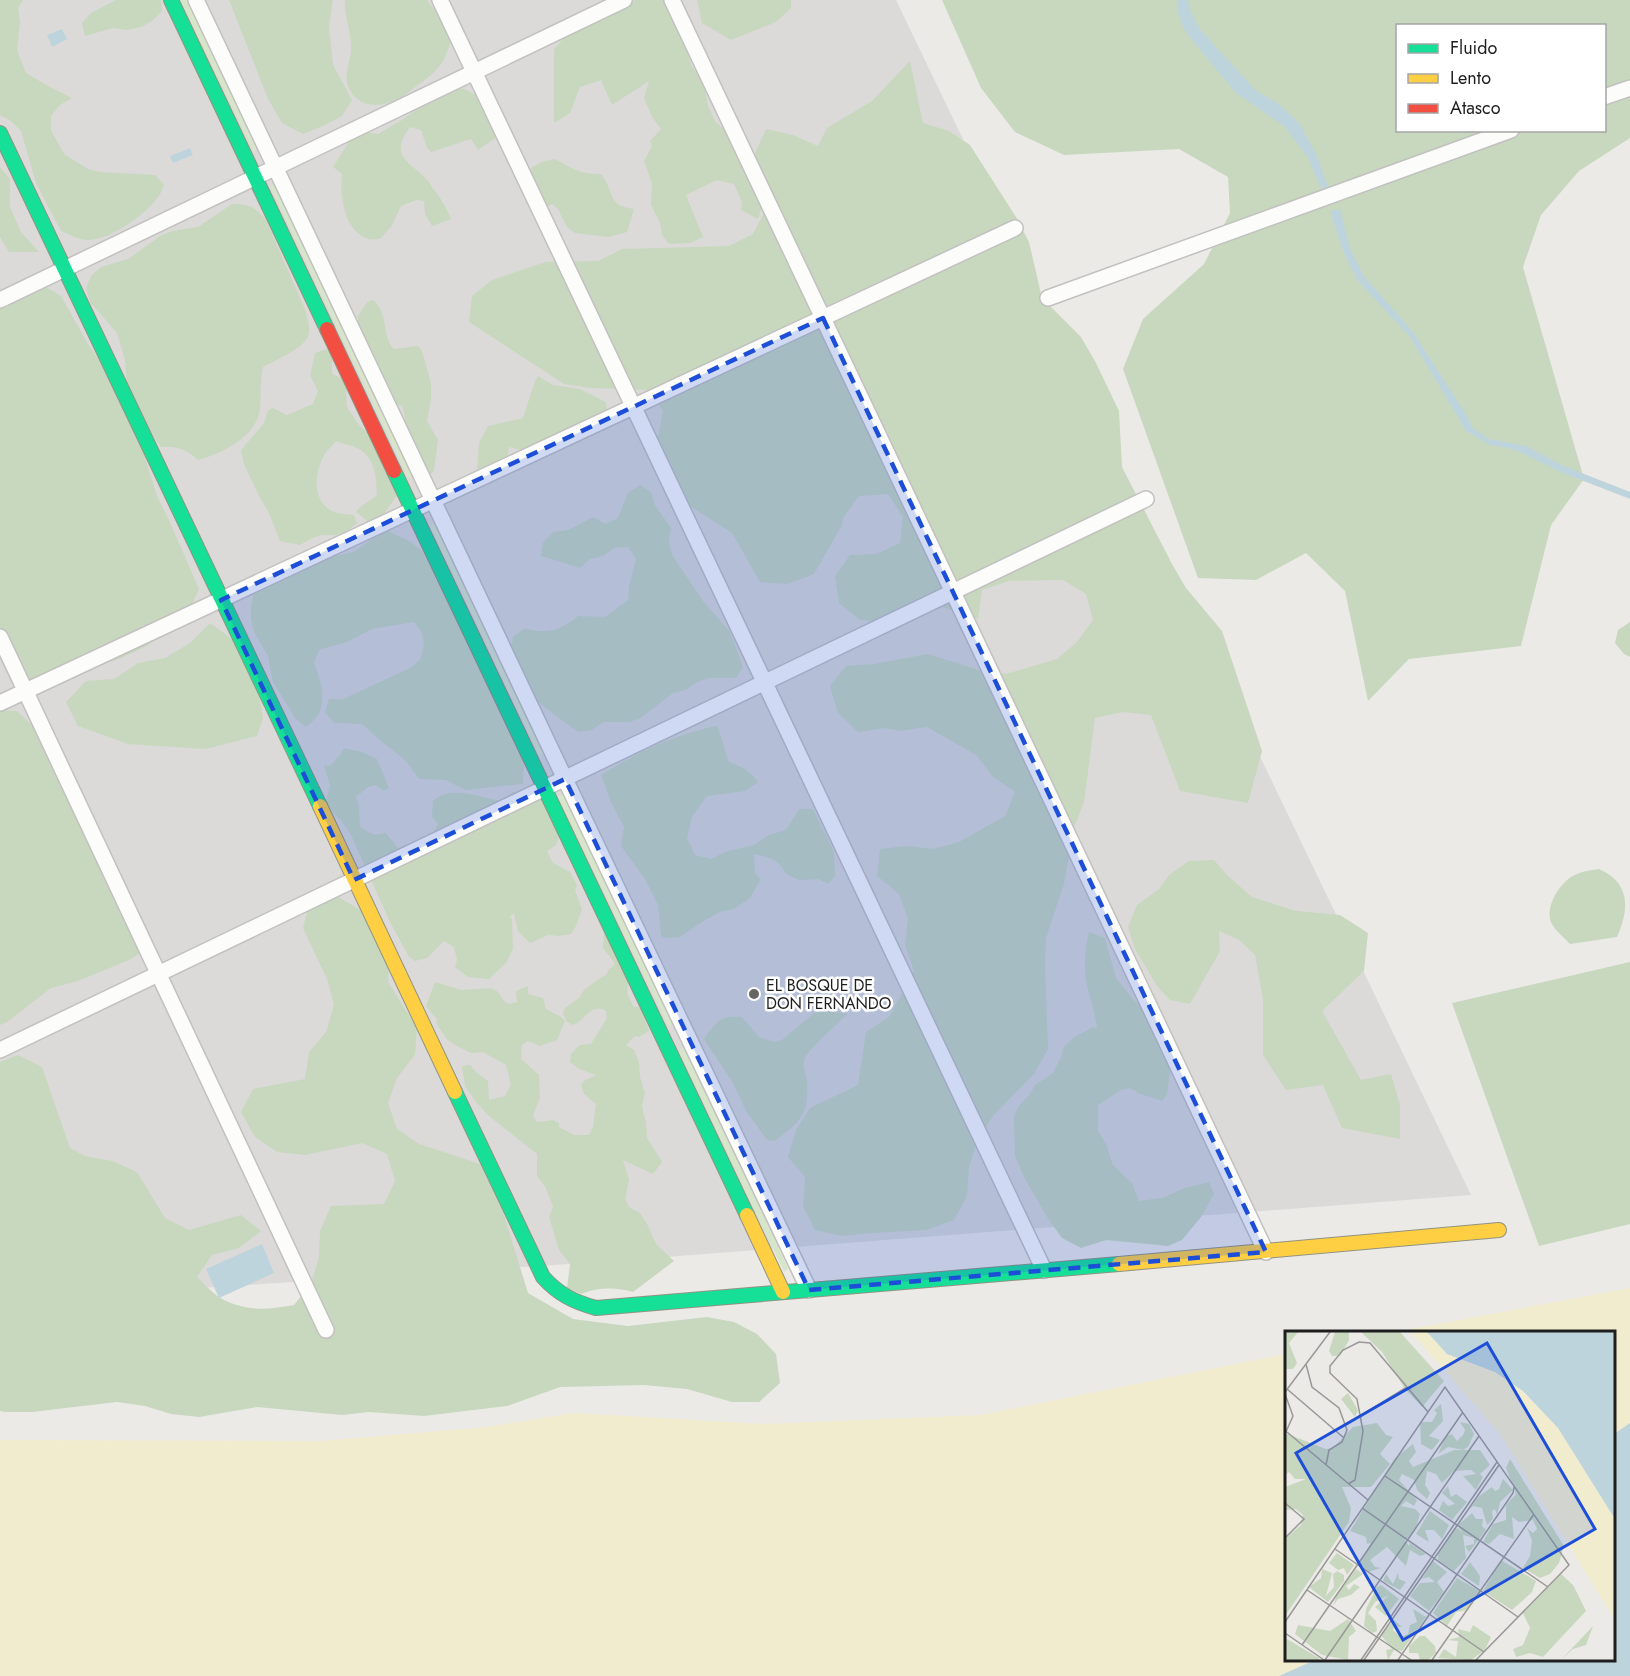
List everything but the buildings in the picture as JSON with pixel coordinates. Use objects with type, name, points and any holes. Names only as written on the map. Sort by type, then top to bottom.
[{"type":"street","points":[[171,0],[783,1292]]},
{"type":"street","points":[[196,0],[809,1290]]},
{"type":"street","points":[[440,0],[1044,1270]]},
{"type":"street","points":[[0,300],[624,0]]},
{"type":"street","points":[[672,0],[1266,1252]]},
{"type":"street","points":[[1606,97],[1630,88]]},
{"type":"street","points":[[1048,298],[1505,132]]},
{"type":"street","points":[[0,133],[543,1277],[553,1289],[566,1298],[596,1308],[1266,1252],[1499,1230]]},
{"type":"street","points":[[0,703],[1015,228]]},
{"type":"street","points":[[0,1050],[1146,499]]},
{"type":"street","points":[[0,637],[326,1330]]},
{"type":"highlighted area","points":[[823,318],[1266,1252],[809,1290],[565,779],[354,880],[221,600]]},
{"type":"shaded area","points":[[0,0],[896,0],[1471,1195],[600,1262],[171,1290],[0,1310]]},
{"type":"green space","points":[[0,0],[23,0],[18,8],[20,22],[17,50],[26,73],[72,98],[60,105],[51,116],[51,130],[64,154],[88,169],[101,172],[155,175],[164,185],[153,204],[127,225],[106,236],[87,240],[61,231],[36,183],[21,131],[11,121],[0,115]]},
{"type":"green space","points":[[116,0],[161,0],[162,11],[152,21],[141,27],[127,30],[113,28],[85,36],[82,23],[91,13]]},
{"type":"green space","points":[[180,0],[187,0],[257,147],[254,152]]},
{"type":"green space","points":[[229,0],[333,0],[329,27],[333,65],[352,100],[342,116],[303,134],[282,123],[268,99]]},
{"type":"green space","points":[[345,0],[427,0],[446,23],[450,33],[450,44],[443,62],[437,70],[398,99],[378,105],[359,101],[350,90],[347,80],[351,44]]},
{"type":"green space","points":[[636,0],[673,0],[691,65],[705,89],[708,106],[715,121],[734,139],[761,190],[755,153],[766,129],[793,135],[818,146],[827,128],[872,101],[910,61],[923,123],[949,131],[970,145],[1016,217],[1029,242],[1042,298],[1081,337],[1095,361],[1119,411],[1122,467],[1186,588],[1222,631],[1262,751],[1248,803],[1180,791],[1151,715],[1123,712],[1095,718],[1084,802],[1074,828],[1064,884],[1046,938],[1048,1049],[1034,1074],[993,1116],[977,1141],[969,1168],[967,1196],[954,1220],[926,1230],[842,1236],[815,1230],[803,1206],[805,1177],[788,1157],[796,1130],[810,1108],[858,1085],[866,1032],[889,1017],[914,971],[905,945],[908,919],[899,894],[877,876],[880,849],[907,846],[933,849],[959,842],[1005,816],[1015,792],[993,777],[976,755],[927,727],[899,731],[885,728],[858,732],[838,713],[830,686],[846,666],[874,664],[928,654],[979,670],[1006,674],[1057,659],[1077,642],[1093,620],[1086,594],[1063,580],[1009,581],[982,590],[978,619],[943,607],[888,622],[860,620],[839,603],[835,576],[850,555],[876,554],[900,543],[903,517],[888,494],[859,496],[843,518],[842,525],[814,574],[787,584],[760,582],[732,533],[663,489],[653,464],[663,411],[648,390],[591,388],[564,384],[469,322],[472,296],[492,280],[545,262],[598,261],[622,249],[729,246],[753,234],[765,211],[763,204],[758,219],[741,210],[742,202],[734,184],[717,180],[686,195],[703,237],[690,243],[669,244],[662,235],[660,223],[651,205],[652,184],[644,161],[652,146],[650,141],[661,129],[652,117],[644,98],[649,81],[612,105],[601,80],[580,87],[570,113],[554,123],[554,49],[574,27],[624,3]]},
{"type":"green space","points":[[697,0],[791,0],[791,8],[776,22],[731,40],[702,23]]},
{"type":"green space","points":[[942,0],[1630,0],[1630,138],[1579,171],[1541,215],[1523,267],[1584,479],[1551,525],[1521,646],[1409,659],[1368,701],[1345,591],[1306,553],[1256,580],[1198,578],[1123,369],[1143,319],[1204,264],[1230,213],[1228,177],[1179,149],[1064,155],[1015,132],[981,88]]},
{"type":"green space","points":[[458,88],[478,96],[497,137],[478,150],[471,139],[431,152],[427,148],[421,130],[410,127],[401,145],[401,153],[405,160],[429,183],[451,219],[432,226],[425,214],[424,201],[416,200],[401,206],[391,227],[380,239],[368,239],[358,233],[352,227],[345,210],[342,174],[333,167],[352,137],[364,132],[378,134],[434,97]]},
{"type":"green space","points":[[555,159],[577,170],[601,174],[615,201],[619,205],[634,209],[627,232],[608,237],[575,233],[567,227],[558,209],[552,204],[544,208],[528,178],[531,168]]},
{"type":"green space","points":[[0,167],[10,179],[10,207],[21,232],[39,252],[9,252],[0,237]]},
{"type":"green space","points":[[273,185],[412,475],[409,479],[270,186]]},
{"type":"green space","points":[[232,204],[252,207],[266,220],[305,309],[309,331],[307,338],[300,346],[263,367],[260,409],[252,428],[227,448],[198,460],[181,449],[161,447],[153,436],[127,387],[125,360],[117,333],[90,302],[86,288],[91,276],[101,267],[128,259],[160,236],[172,231],[198,227]]},
{"type":"green space","points":[[39,283],[61,296],[104,367],[140,441],[157,496],[199,589],[189,611],[147,646],[121,658],[18,692],[0,643],[0,303]]},
{"type":"green space","points":[[373,300],[381,311],[387,338],[394,349],[418,346],[422,351],[431,383],[427,421],[438,440],[434,471],[431,474],[410,453],[405,439],[405,417],[402,406],[388,402],[358,335],[358,316],[367,302]]},
{"type":"green space","points":[[326,349],[332,354],[332,374],[344,379],[347,386],[347,407],[359,425],[373,438],[398,494],[381,518],[367,521],[356,512],[377,495],[374,469],[365,453],[336,441],[324,455],[320,464],[317,480],[318,495],[327,508],[336,513],[354,515],[357,523],[347,531],[336,535],[322,535],[300,545],[280,541],[269,513],[244,464],[241,450],[264,423],[268,410],[273,408],[287,415],[313,404],[318,391],[310,375],[315,353]]},
{"type":"green space","points":[[538,376],[553,385],[580,389],[606,402],[607,413],[530,453],[509,447],[507,461],[477,474],[479,443],[488,426],[523,418]]},
{"type":"green space","points":[[640,485],[651,492],[655,505],[671,528],[669,542],[672,555],[703,601],[730,632],[743,667],[736,678],[709,678],[697,682],[686,690],[673,693],[642,717],[630,722],[603,722],[592,730],[578,732],[535,700],[510,651],[513,637],[525,628],[547,631],[560,628],[578,616],[605,617],[628,600],[636,559],[628,547],[614,548],[603,556],[590,559],[580,568],[541,556],[543,542],[553,532],[568,530],[593,517],[605,524],[618,518],[628,493]]},
{"type":"green space","points":[[434,523],[544,752],[540,757],[430,526]]},
{"type":"green space","points":[[386,530],[411,542],[427,555],[525,748],[523,784],[465,790],[446,780],[419,779],[405,760],[362,724],[334,723],[325,712],[329,699],[343,699],[410,668],[420,660],[424,646],[422,633],[414,622],[372,629],[347,642],[319,650],[314,663],[322,690],[322,703],[317,717],[306,727],[295,718],[273,682],[268,656],[254,632],[251,619],[254,593],[263,582],[313,561],[353,552]]},
{"type":"green space","points":[[1630,622],[1630,657],[1624,654],[1615,643],[1618,630]]},
{"type":"green space","points":[[210,623],[232,639],[258,689],[263,718],[257,736],[206,749],[128,744],[78,726],[66,702],[86,681],[114,679],[138,663],[165,658],[190,643]]},
{"type":"green space","points":[[0,710],[17,711],[36,729],[150,946],[131,959],[78,981],[51,988],[0,1025]]},
{"type":"green space","points":[[717,726],[729,762],[745,769],[758,782],[745,791],[707,796],[692,817],[687,838],[695,855],[711,859],[725,852],[754,845],[769,835],[786,830],[799,809],[813,809],[834,852],[835,876],[828,884],[818,879],[799,880],[786,874],[773,860],[754,854],[755,873],[761,879],[750,898],[734,909],[720,912],[702,922],[680,937],[665,938],[661,936],[658,905],[645,879],[621,846],[624,827],[601,775],[656,745]]},
{"type":"green space","points":[[344,748],[362,752],[377,759],[389,788],[384,791],[375,785],[368,787],[356,797],[360,827],[374,835],[386,833],[398,848],[407,844],[420,846],[435,830],[438,824],[432,817],[433,801],[440,796],[457,793],[501,801],[513,792],[544,790],[559,835],[556,845],[547,851],[553,863],[570,872],[577,885],[575,891],[582,909],[571,934],[548,935],[530,943],[518,931],[514,914],[512,914],[510,917],[512,919],[513,949],[506,963],[489,979],[468,977],[455,967],[457,960],[454,947],[444,941],[427,958],[415,961],[409,957],[390,922],[351,835],[325,804],[330,786],[324,765],[330,766]]},
{"type":"green space","points":[[565,795],[672,1023],[669,1027],[558,797]]},
{"type":"green space","points":[[1214,860],[1252,897],[1296,911],[1340,915],[1368,933],[1364,971],[1322,1011],[1361,1080],[1391,1074],[1400,1105],[1400,1139],[1342,1128],[1323,1085],[1286,1090],[1263,1055],[1263,999],[1255,955],[1239,940],[1219,931],[1220,951],[1190,1004],[1170,1000],[1157,986],[1135,949],[1128,927],[1137,905],[1159,889],[1169,875],[1189,861]]},
{"type":"green space","points":[[1599,869],[1617,881],[1622,889],[1624,916],[1617,937],[1570,944],[1552,925],[1550,910],[1554,897],[1571,877]]},
{"type":"green space","points":[[337,896],[360,910],[390,955],[388,982],[417,1028],[415,1055],[397,1078],[388,1103],[397,1129],[419,1144],[480,1164],[503,1212],[528,1293],[573,1319],[628,1326],[707,1317],[734,1322],[757,1334],[776,1354],[780,1383],[759,1402],[732,1402],[687,1389],[644,1385],[560,1387],[507,1406],[424,1416],[369,1412],[342,1415],[257,1407],[199,1417],[171,1414],[145,1406],[117,1402],[32,1412],[0,1411],[0,1062],[18,1055],[42,1067],[70,1148],[85,1156],[112,1161],[137,1172],[165,1218],[189,1230],[241,1215],[261,1231],[239,1248],[212,1255],[197,1277],[216,1295],[228,1302],[265,1309],[294,1305],[311,1284],[319,1257],[320,1231],[331,1206],[384,1204],[395,1181],[387,1154],[362,1143],[305,1155],[277,1152],[255,1137],[241,1112],[253,1089],[305,1079],[309,1052],[326,1032],[334,1005],[327,979],[303,928],[310,901]]},
{"type":"green space","points":[[604,932],[629,974],[627,993],[633,1006],[641,1008],[649,1031],[639,1037],[635,1036],[626,1045],[634,1050],[639,1063],[645,1093],[642,1106],[647,1138],[662,1162],[653,1174],[623,1160],[629,1180],[625,1199],[629,1207],[640,1213],[656,1244],[674,1261],[633,1292],[607,1289],[581,1294],[567,1288],[570,1264],[559,1250],[549,1217],[553,1207],[545,1186],[537,1176],[537,1154],[489,1116],[465,1086],[462,1066],[470,1065],[488,1081],[489,1100],[505,1096],[511,1085],[506,1065],[483,1052],[471,1053],[453,1044],[446,1038],[436,1023],[437,1019],[426,1006],[435,982],[461,990],[491,988],[509,1004],[517,1002],[516,991],[528,986],[528,994],[543,998],[546,1009],[565,1021],[557,1040],[540,1046],[528,1041],[522,1045],[521,1059],[539,1075],[540,1098],[533,1115],[537,1122],[553,1120],[559,1123],[559,1127],[574,1135],[589,1135],[593,1127],[596,1104],[584,1094],[581,1085],[596,1075],[579,1069],[570,1062],[571,1054],[580,1045],[591,1044],[607,1018],[605,1010],[595,1009],[573,1025],[567,1022],[563,1014],[565,1008],[579,998],[584,990],[606,975],[614,966],[614,962],[603,948]]},
{"type":"green space","points":[[1089,932],[1105,938],[1116,978],[1147,1016],[1148,1025],[1165,1037],[1173,1048],[1167,1094],[1162,1101],[1130,1088],[1121,1090],[1098,1105],[1098,1131],[1106,1144],[1113,1165],[1132,1183],[1139,1201],[1162,1198],[1185,1188],[1209,1182],[1214,1194],[1201,1217],[1182,1240],[1168,1246],[1106,1240],[1081,1248],[1062,1238],[1025,1179],[1015,1156],[1014,1117],[1018,1107],[1035,1085],[1053,1073],[1063,1048],[1073,1038],[1093,1027],[1097,1029],[1085,972]]},
{"type":"green space","points":[[1630,962],[1630,1224],[1539,1246],[1452,1003]]},
{"type":"green space","points":[[826,1010],[847,1014],[805,1058],[806,1103],[801,1116],[775,1141],[767,1140],[746,1111],[733,1083],[704,1039],[719,1020],[728,1017],[742,1017],[759,1037],[774,1042],[782,1040],[814,1013]]},
{"type":"green space","points":[[682,1048],[685,1050],[788,1268],[784,1272],[679,1051]]},
{"type":"sand","points":[[1630,1288],[1630,1423],[1615,1433],[1615,1331],[1400,1331]]},
{"type":"sand","points":[[1285,1354],[1285,1661],[1313,1661],[1279,1676],[0,1676],[0,1440],[322,1441],[487,1427],[574,1413],[764,1424],[981,1415]]},
{"type":"water","points":[[1177,0],[1188,0],[1190,10],[1200,29],[1255,90],[1279,104],[1300,124],[1318,158],[1328,187],[1321,188],[1308,158],[1285,127],[1235,92],[1184,30],[1178,13]]},
{"type":"water","points":[[62,29],[67,39],[52,47],[47,35]]},
{"type":"water","points":[[190,148],[193,155],[173,163],[170,156]]},
{"type":"water","points":[[1340,209],[1350,248],[1364,276],[1413,332],[1473,428],[1489,439],[1526,446],[1564,466],[1630,492],[1630,499],[1563,473],[1522,453],[1490,445],[1466,431],[1410,337],[1357,280],[1343,251],[1330,211]]},
{"type":"water","points":[[262,1244],[274,1273],[219,1298],[206,1269]]},
{"type":"water","points":[[1630,1423],[1630,1676],[1279,1676],[1313,1661],[1615,1661],[1615,1433]]},
{"type":"traffic: fast","points":[[171,0],[327,329]]},
{"type":"traffic: fast","points":[[0,133],[320,806]]},
{"type":"traffic: fast","points":[[394,471],[747,1215]]},
{"type":"traffic: fast","points":[[455,1092],[543,1277],[567,1297],[596,1308],[1119,1264]]},
{"type":"traffic: slow","points":[[320,806],[455,1092]]},
{"type":"traffic: slow","points":[[747,1215],[783,1292]]},
{"type":"traffic: slow","points":[[1119,1264],[1499,1230]]},
{"type":"traffic: jam","points":[[327,329],[394,471]]},
{"type":"place","name":"EL BOSQUE DE DON FERNANDO","points":[[754,994]]}]
